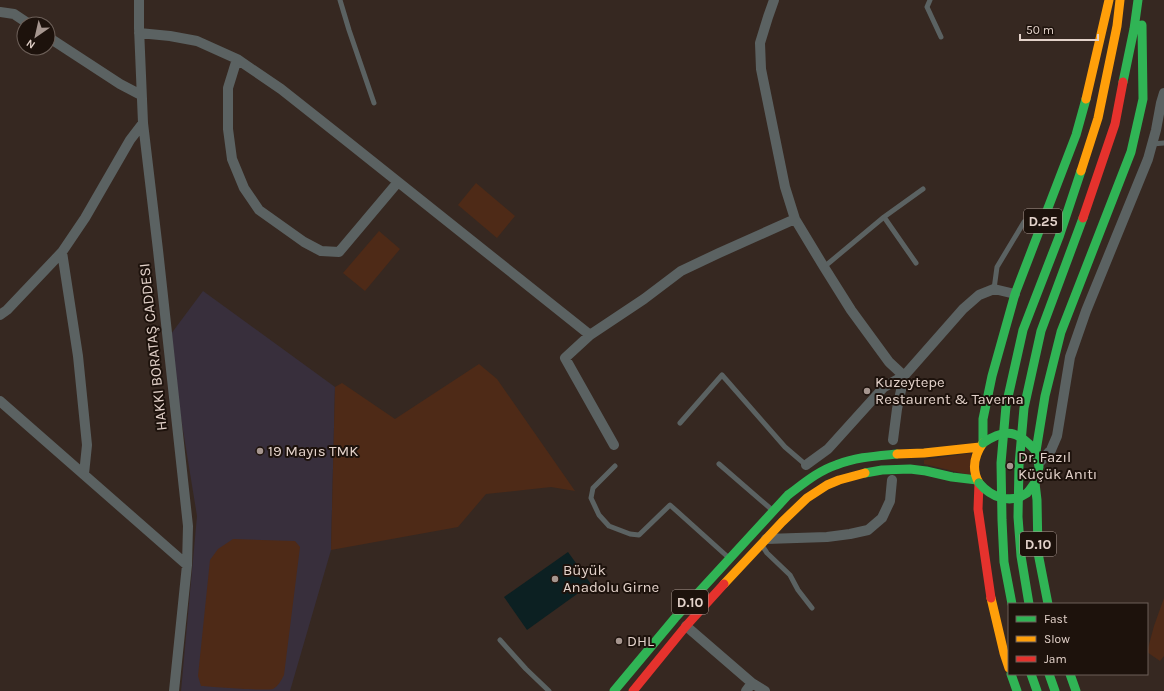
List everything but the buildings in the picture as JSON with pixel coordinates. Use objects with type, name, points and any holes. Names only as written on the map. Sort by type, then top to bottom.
[{"type":"main road","name":"D.25","points":[[981,445],[983,419],[992,376],[1015,294],[1076,135],[1090,85],[1109,0]]},
{"type":"main road","name":"D.25","points":[[1012,603],[1004,562],[1002,520],[1001,463],[1007,398],[1023,330],[1058,237],[1098,118],[1118,26],[1120,0]]},
{"type":"main road","name":"D.25","points":[[1029,603],[1021,556],[1018,517],[1019,465],[1024,408],[1041,331],[1075,240],[1115,124],[1134,29],[1138,0]]},
{"type":"main road","points":[[1036,451],[1045,396],[1061,332],[1131,152],[1143,99],[1142,0]]},
{"type":"main road","name":"D.10","points":[[614,691],[674,618],[788,496],[810,479],[834,466],[868,456],[924,453],[981,445],[993,436],[1005,433],[1018,435],[1028,442],[1036,451],[1039,463],[1039,473],[1035,483],[1037,500],[1038,554],[1048,603]]},
{"type":"main road","points":[[981,445],[975,458],[974,469],[978,482],[978,509],[990,594],[1008,665]]},
{"type":"main road","name":"D.10","points":[[633,691],[686,626],[796,507],[816,491],[840,479],[871,471],[922,470],[978,482]]},
{"type":"main road","points":[[978,482],[984,490],[993,496],[1005,499],[1017,498],[1027,492],[1035,483]]},
{"type":"main road","points":[[1011,675],[1017,691]]},
{"type":"main road","points":[[1031,675],[1037,691]]},
{"type":"main road","points":[[1049,675],[1056,691]]},
{"type":"main road","points":[[1070,675],[1076,691]]},
{"type":"street","points":[[139,0],[143,123],[188,526],[187,565],[174,691]]},
{"type":"street","points":[[774,0],[760,43],[760,69],[785,187],[795,219],[851,310],[889,362],[904,376]]},
{"type":"street","points":[[0,12],[14,14],[17,16]]},
{"type":"street","points":[[139,33],[198,41],[237,59],[281,89],[590,335]]},
{"type":"street","points":[[56,42],[120,84],[141,95]]},
{"type":"street","points":[[237,59],[228,88],[228,129],[232,160],[244,188],[259,210],[304,242],[321,251],[339,252],[398,182]]},
{"type":"street","points":[[1039,463],[1051,450],[1057,436],[1070,357],[1086,311],[1128,211],[1148,158],[1164,93]]},
{"type":"street","points":[[0,315],[7,310],[62,252],[85,218],[130,140],[143,123]]},
{"type":"street","points":[[614,445],[565,358],[590,335],[644,299],[681,271],[795,219]]},
{"type":"street","points":[[62,252],[78,356],[87,445],[84,474]]},
{"type":"street","points":[[806,465],[828,448],[884,387],[904,376],[963,309],[979,295],[994,289],[1015,294]]},
{"type":"street","points":[[893,440],[897,409],[904,376]]},
{"type":"street","points":[[0,401],[187,565]]},
{"type":"street","points":[[764,542],[826,537],[868,530],[882,518],[890,501],[892,480]]},
{"type":"street","points":[[686,626],[752,683],[765,691]]},
{"type":"street","points":[[746,691],[752,683]]},
{"type":"lane","points":[[340,0],[374,103]]},
{"type":"lane","points":[[930,0],[927,7],[941,37]]},
{"type":"lane","points":[[1152,144],[1164,143]]},
{"type":"lane","points":[[824,267],[884,217],[923,189]]},
{"type":"lane","points":[[884,217],[916,263]]},
{"type":"lane","points":[[994,289],[997,267],[1024,222]]},
{"type":"lane","points":[[680,423],[722,375],[785,447],[806,465]]},
{"type":"lane","points":[[719,464],[773,512]]},
{"type":"lane","points":[[615,466],[593,488],[591,498],[599,515],[609,526],[630,534],[639,535],[670,505],[729,559]]},
{"type":"lane","points":[[764,542],[767,553],[790,575],[798,590],[812,608]]},
{"type":"lane","points":[[500,640],[526,669],[549,691]]},
{"type":"shaded area","points":[[476,183],[515,216],[497,238],[458,205]]},
{"type":"shaded area","points":[[379,231],[400,249],[365,291],[343,273]]},
{"type":"shaded area","name":"19 Mayıs TMK","points":[[203,291],[335,387],[331,550],[290,691],[181,691],[197,516],[168,338]]},
{"type":"shaded area","points":[[479,364],[497,379],[575,491],[551,487],[486,494],[458,527],[331,550],[335,387],[342,383],[395,419]]},
{"type":"shaded area","points":[[971,453],[970,475],[924,464],[924,460]]},
{"type":"shaded area","points":[[233,539],[295,541],[300,547],[284,675],[273,689],[201,686],[198,676],[210,560],[218,549]]},
{"type":"shaded area","points":[[1164,598],[1164,656],[1160,661],[1148,653],[1154,626]]},
{"type":"water","points":[[568,552],[591,584],[527,630],[504,597]]},
{"type":"traffic: fast","points":[[1123,82],[1134,29],[1138,0]]},
{"type":"traffic: fast","points":[[1036,451],[1045,396],[1061,332],[1131,152],[1143,99],[1142,25]]},
{"type":"traffic: fast","points":[[983,443],[983,419],[992,376],[1015,294],[1076,135],[1086,99]]},
{"type":"traffic: fast","points":[[1012,603],[1004,562],[1002,520],[1001,463],[1006,406],[1023,330],[1059,237],[1081,171]]},
{"type":"traffic: fast","points":[[1029,603],[1021,556],[1018,517],[1019,465],[1024,408],[1041,331],[1083,218]]},
{"type":"traffic: fast","points":[[983,443],[991,438],[1005,433],[1017,435],[1036,451]]},
{"type":"traffic: fast","points":[[1035,483],[1039,467],[1036,451]]},
{"type":"traffic: fast","points":[[614,691],[675,618],[788,495],[817,474],[836,465],[874,456],[897,454]]},
{"type":"traffic: fast","points":[[865,473],[882,470],[910,469],[977,480]]},
{"type":"traffic: fast","points":[[979,483],[989,492],[1001,498],[1008,499],[1021,497],[1027,493],[1035,483]]},
{"type":"traffic: fast","points":[[1035,483],[1037,500],[1038,553],[1048,603]]},
{"type":"traffic: fast","points":[[1011,675],[1017,691]]},
{"type":"traffic: fast","points":[[1031,675],[1037,691]]},
{"type":"traffic: fast","points":[[1049,675],[1055,691]]},
{"type":"traffic: fast","points":[[1070,675],[1076,691]]},
{"type":"traffic: slow","points":[[1086,99],[1109,0]]},
{"type":"traffic: slow","points":[[1081,171],[1098,118],[1117,26],[1120,0]]},
{"type":"traffic: slow","points":[[979,483],[974,468],[977,453],[983,443]]},
{"type":"traffic: slow","points":[[897,454],[924,453],[980,447]]},
{"type":"traffic: slow","points":[[724,584],[782,522],[807,498],[827,485],[865,473]]},
{"type":"traffic: slow","points":[[991,598],[1008,665]]},
{"type":"traffic: jam","points":[[1083,218],[1115,124],[1123,82]]},
{"type":"traffic: jam","points":[[979,483],[978,509],[991,598]]},
{"type":"traffic: jam","points":[[633,691],[686,626],[724,584]]},
{"type":"place","name":"Kuzeytepe Restaurent & Taverna","points":[[867,391]]},
{"type":"place","name":"19 Mayıs TMK","points":[[260,451]]},
{"type":"place","name":"Dr. Fazıl Küçük Anıtı","points":[[1010,466]]},
{"type":"place","name":"Büyük Anadolu Girne","points":[[555,579]]},
{"type":"place","name":"DHL","points":[[619,641]]}]
